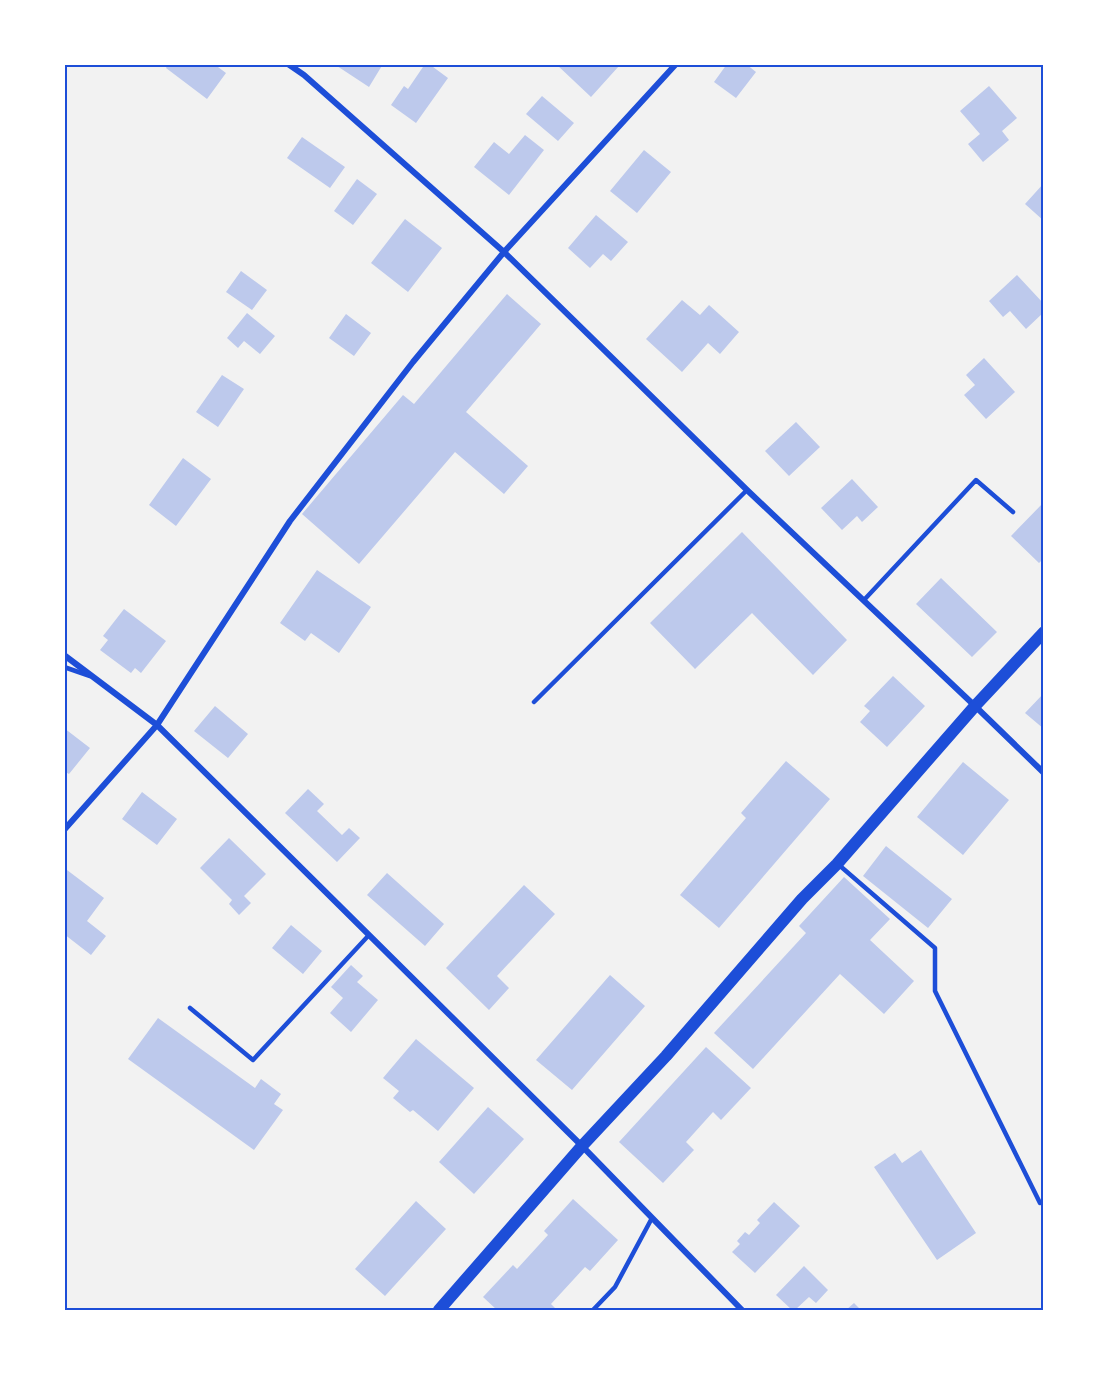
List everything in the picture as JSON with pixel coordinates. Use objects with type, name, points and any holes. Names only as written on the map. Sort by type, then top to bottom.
[{"type":"main road","points":[[439,1311],[802,899],[837,864],[975,706],[1044,632]]},
{"type":"street","points":[[288,64],[304,75],[504,252],[747,490],[1044,773]]},
{"type":"street","points":[[64,830],[157,725],[290,521],[413,362],[504,252],[676,64]]},
{"type":"street","points":[[64,655],[157,725],[582,1146],[742,1311]]},
{"type":"lane","points":[[864,600],[976,480],[1013,512]]},
{"type":"lane","points":[[534,702],[747,490]]},
{"type":"lane","points":[[64,667],[95,678]]},
{"type":"lane","points":[[837,864],[934,948],[935,991],[1040,1203]]},
{"type":"lane","points":[[190,1008],[253,1060],[369,935]]},
{"type":"lane","points":[[593,1311],[615,1287],[652,1218]]},
{"type":"building","points":[[168,64],[214,64],[226,73],[207,99],[166,68]]},
{"type":"building","points":[[334,64],[383,64],[369,87]]},
{"type":"building","points":[[425,64],[429,64],[448,78],[416,123],[391,105],[404,86],[408,89]]},
{"type":"building","points":[[556,64],[618,64],[619,66],[591,97]]},
{"type":"building","points":[[727,64],[746,64],[756,72],[736,98],[714,82]]},
{"type":"building","points":[[989,86],[1017,118],[1002,131],[1009,140],[983,162],[968,144],[980,134],[960,111]]},
{"type":"building","points":[[542,96],[574,123],[558,141],[526,114]]},
{"type":"building","points":[[525,135],[544,150],[509,195],[474,167],[494,142],[509,154]]},
{"type":"building","points":[[302,137],[345,167],[330,188],[287,158]]},
{"type":"building","points":[[644,150],[671,172],[637,213],[610,191]]},
{"type":"building","points":[[357,179],[377,194],[353,225],[334,211]]},
{"type":"building","points":[[1044,183],[1044,221],[1025,204]]},
{"type":"building","points":[[596,215],[628,242],[611,261],[603,254],[590,268],[568,248]]},
{"type":"building","points":[[405,219],[442,248],[408,292],[371,263]]},
{"type":"building","points":[[241,271],[267,290],[252,310],[226,292]]},
{"type":"building","points":[[1017,275],[1044,304],[1044,312],[1026,329],[1010,311],[1003,317],[989,301]]},
{"type":"building","points":[[507,294],[541,324],[466,412],[528,466],[504,494],[455,452],[359,564],[302,514],[403,395],[414,404]]},
{"type":"building","points":[[682,300],[700,315],[709,305],[739,332],[720,354],[708,343],[682,372],[646,339]]},
{"type":"building","points":[[247,313],[275,336],[260,354],[244,341],[238,348],[227,338]]},
{"type":"building","points":[[346,314],[371,333],[354,356],[329,338]]},
{"type":"building","points":[[984,358],[1015,392],[986,419],[964,395],[975,385],[966,375]]},
{"type":"building","points":[[222,375],[244,389],[218,427],[196,412]]},
{"type":"building","points":[[796,422],[820,447],[789,476],[765,451]]},
{"type":"building","points":[[183,458],[211,479],[176,526],[149,505]]},
{"type":"building","points":[[852,479],[878,507],[862,522],[857,516],[842,530],[821,508]]},
{"type":"building","points":[[1044,502],[1044,558],[1039,563],[1011,536]]},
{"type":"building","points":[[742,532],[847,640],[813,675],[752,613],[695,669],[650,623]]},
{"type":"building","points":[[317,570],[371,607],[339,653],[311,633],[305,641],[280,623]]},
{"type":"building","points":[[941,578],[997,632],[972,657],[916,604]]},
{"type":"building","points":[[124,609],[166,641],[141,673],[135,668],[131,673],[100,650],[108,640],[103,636]]},
{"type":"building","points":[[893,676],[925,706],[887,747],[860,722],[870,711],[864,706]]},
{"type":"building","points":[[1044,693],[1044,729],[1025,713]]},
{"type":"building","points":[[215,706],[248,734],[228,758],[194,731]]},
{"type":"building","points":[[64,728],[90,748],[69,774],[64,771]]},
{"type":"building","points":[[786,761],[830,799],[719,928],[680,895],[746,818],[741,813]]},
{"type":"building","points":[[963,762],[1009,800],[963,855],[917,817]]},
{"type":"building","points":[[308,789],[324,804],[317,811],[342,835],[349,828],[360,838],[337,862],[285,813]]},
{"type":"building","points":[[142,792],[177,819],[157,845],[122,819]]},
{"type":"building","points":[[229,838],[266,874],[244,896],[251,903],[239,915],[229,904],[232,900],[200,868]]},
{"type":"building","points":[[886,846],[952,899],[928,928],[863,876]]},
{"type":"building","points":[[67,870],[104,898],[87,921],[106,936],[91,955],[64,934],[64,873]]},
{"type":"building","points":[[387,873],[444,924],[425,946],[367,895]]},
{"type":"building","points":[[844,877],[890,919],[870,940],[914,981],[884,1014],[840,974],[753,1069],[714,1033],[806,933],[799,926]]},
{"type":"building","points":[[524,885],[555,914],[497,976],[509,988],[489,1010],[446,968]]},
{"type":"building","points":[[291,925],[322,951],[303,974],[272,948]]},
{"type":"building","points":[[351,965],[363,976],[357,982],[378,1000],[351,1032],[330,1013],[343,998],[331,987]]},
{"type":"building","points":[[610,975],[645,1006],[572,1090],[536,1060]]},
{"type":"building","points":[[158,1018],[255,1088],[261,1079],[281,1094],[274,1104],[283,1110],[254,1150],[128,1059]]},
{"type":"building","points":[[416,1039],[474,1088],[438,1131],[413,1110],[410,1112],[393,1098],[399,1091],[383,1078]]},
{"type":"building","points":[[706,1047],[751,1088],[721,1120],[713,1112],[686,1142],[694,1150],[663,1183],[619,1142]]},
{"type":"building","points":[[488,1107],[524,1139],[474,1194],[439,1162]]},
{"type":"building","points":[[921,1150],[976,1233],[937,1260],[874,1167],[895,1153],[902,1163]]},
{"type":"building","points":[[573,1199],[618,1240],[590,1271],[585,1267],[551,1304],[554,1310],[497,1310],[483,1297],[513,1265],[517,1269],[548,1235],[544,1231]]},
{"type":"building","points":[[416,1201],[446,1229],[385,1296],[355,1269]]},
{"type":"building","points":[[774,1202],[800,1226],[755,1273],[732,1252],[740,1244],[737,1241],[745,1232],[749,1235],[760,1223],[757,1220]]},
{"type":"building","points":[[804,1266],[828,1290],[816,1303],[809,1297],[795,1310],[792,1310],[776,1295]]},
{"type":"building","points":[[854,1303],[861,1310],[846,1310]]}]
